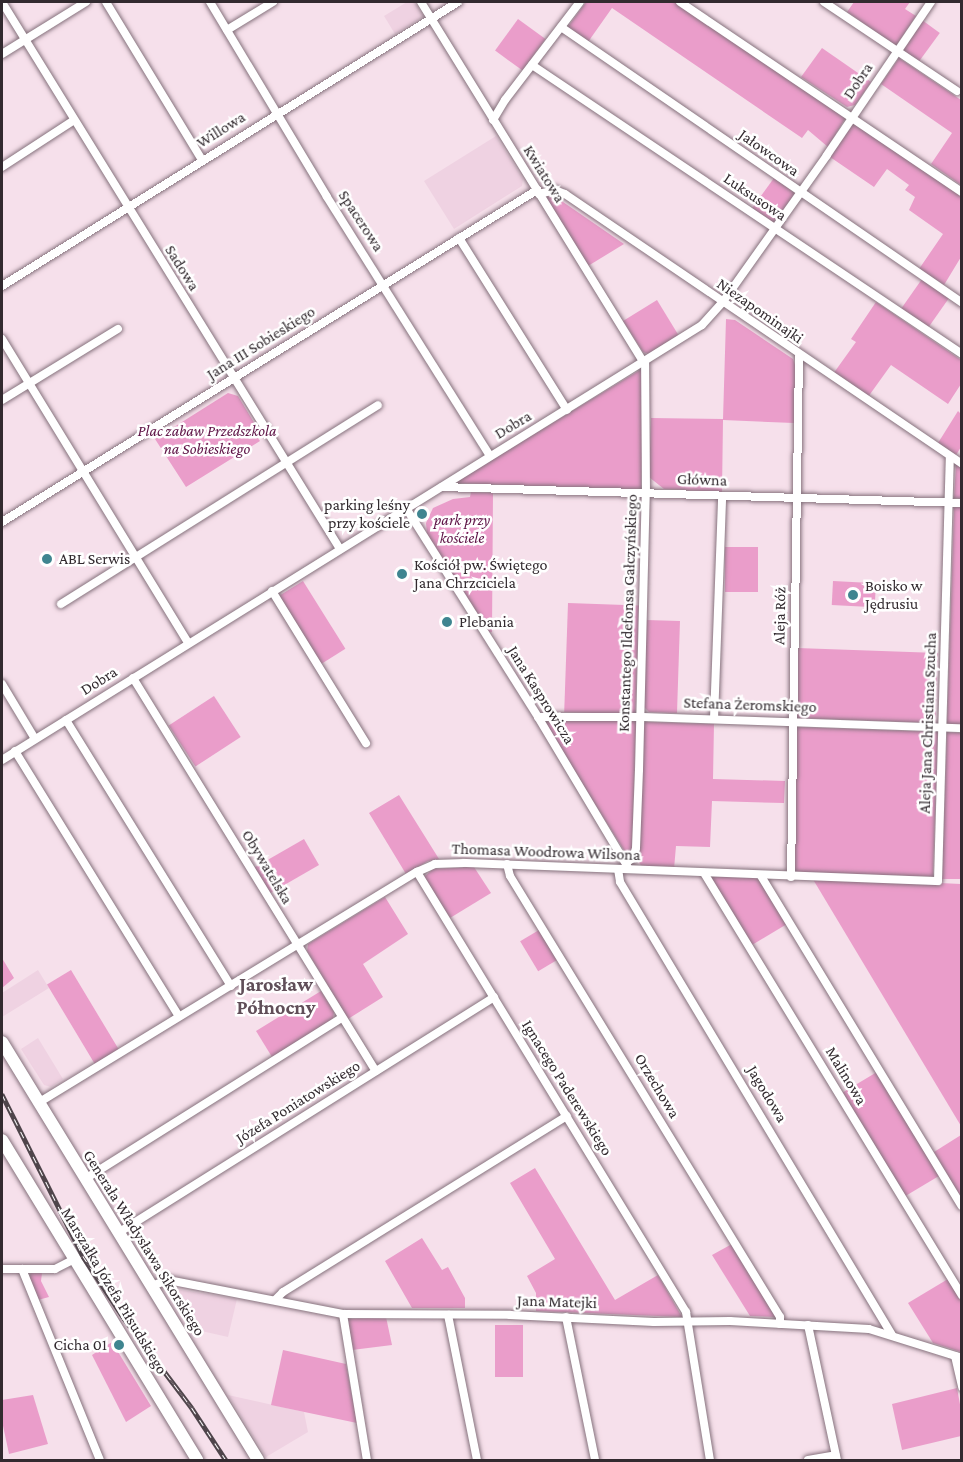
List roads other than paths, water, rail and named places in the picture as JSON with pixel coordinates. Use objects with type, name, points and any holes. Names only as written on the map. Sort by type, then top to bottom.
[{"type":"main road","name":"Generała Władysława Sikorskiego","points":[[2,1042],[258,1461]]},
{"type":"main road","name":"Marszałka Józefa Piłsudskiego","points":[[2,1140],[197,1461]]},
{"type":"street","name":"Sadowa","points":[[2,2],[340,549]]},
{"type":"street","points":[[2,54],[86,2]]},
{"type":"street","points":[[106,2],[202,160]]},
{"type":"street","name":"Spacerowa","points":[[210,2],[327,197],[384,284],[490,456]]},
{"type":"street","points":[[227,30],[273,2]]},
{"type":"street","name":"Kwiatowa","points":[[421,2],[644,362]]},
{"type":"street","name":"Willowa","points":[[2,286],[458,2]]},
{"type":"street","points":[[493,120],[580,2]]},
{"type":"street","points":[[680,2],[962,192]]},
{"type":"street","points":[[824,2],[957,92]]},
{"type":"street","name":"Dobra","points":[[2,760],[702,325],[722,303],[800,193],[931,2]]},
{"type":"street","name":"Jałowcowa","points":[[561,27],[962,303]]},
{"type":"street","name":"Luksusowa","points":[[532,65],[962,354]]},
{"type":"street","points":[[2,167],[74,120]]},
{"type":"street","name":"Niezapominajki","points":[[538,192],[555,190],[565,194],[799,356],[962,464]]},
{"type":"street","name":"Jana III Sobieskiego","points":[[2,522],[384,284],[538,192]]},
{"type":"street","points":[[459,238],[567,410]]},
{"type":"street","points":[[2,400],[118,329]]},
{"type":"street","points":[[2,339],[188,643]]},
{"type":"street","name":"Aleja Róż","points":[[791,877],[799,356]]},
{"type":"street","name":"Konstantego Ildefonsa Gałczyńskiego","points":[[624,867],[633,858],[636,848],[646,493],[644,362]]},
{"type":"street","points":[[61,604],[378,405]]},
{"type":"street","name":"Aleja Jana Christiana Szucha","points":[[938,881],[950,458]]},
{"type":"street","name":"Główna","points":[[441,487],[962,503]]},
{"type":"street","points":[[714,719],[722,496]]},
{"type":"street","name":"Jana Kasprowicza","points":[[406,508],[538,717],[624,867]]},
{"type":"street","points":[[272,591],[366,743]]},
{"type":"street","name":"Obywatelska","points":[[133,678],[376,1071]]},
{"type":"street","points":[[2,684],[35,739]]},
{"type":"street","name":"Stefana Żeromskiego","points":[[538,717],[639,717],[962,728]]},
{"type":"street","points":[[66,720],[231,986]]},
{"type":"street","points":[[15,751],[179,1017]]},
{"type":"street","name":"Thomasa Woodrowa Wilsona","points":[[38,1103],[417,872],[435,864],[624,867],[761,876],[813,875],[938,881]]},
{"type":"street","name":"Orzechowa","points":[[507,864],[510,876],[780,1317],[780,1324]]},
{"type":"street","name":"Jagodowa","points":[[624,867],[620,882],[892,1335]]},
{"type":"street","name":"Ignacego Paderewskiego","points":[[417,872],[686,1312],[710,1461]]},
{"type":"street","name":"Malinowa","points":[[704,873],[962,1295]]},
{"type":"street","points":[[761,876],[962,1206]]},
{"type":"street","name":"Józefa Poniatowskiego","points":[[118,1233],[494,998]]},
{"type":"street","points":[[85,1179],[342,1018]]},
{"type":"street","points":[[275,1300],[283,1292],[567,1116]]},
{"type":"street","points":[[2,1269],[55,1269],[75,1259]]},
{"type":"street","points":[[22,1269],[100,1461]]},
{"type":"street","name":"Jana Matejki","points":[[151,1286],[168,1280],[343,1314],[566,1317],[869,1329],[958,1357]]},
{"type":"street","points":[[343,1314],[367,1461]]},
{"type":"street","points":[[448,1315],[477,1461]]},
{"type":"street","points":[[566,1317],[595,1461]]},
{"type":"street","points":[[808,1325],[837,1458],[808,1461]]},
{"type":"street","points":[[958,1357],[962,1387]]},
{"type":"railway","points":[[2,1094],[83,1256],[124,1318],[192,1408],[226,1460]]},
{"type":"place","name":"parking leśny przy kościele","points":[[422,514]]},
{"type":"place","name":"ABL Serwis","points":[[47,559]]},
{"type":"place","name":"Kościół pw. Świętego Jana Chrzciciela","points":[[402,574]]},
{"type":"place","name":"Boisko w Jędrusiu","points":[[853,595]]},
{"type":"place","name":"Plebania","points":[[447,622]]},
{"type":"place","name":"Cicha 01","points":[[119,1345]]},
{"type":"district","name":"Jarosław Północny","points":[[276,996]]},
{"type":"park label","name":"Plac zabaw Przedszkola na Sobieskiego","points":[[207,440]]},
{"type":"park label","name":"park przy kościele","points":[[462,529]]}]
